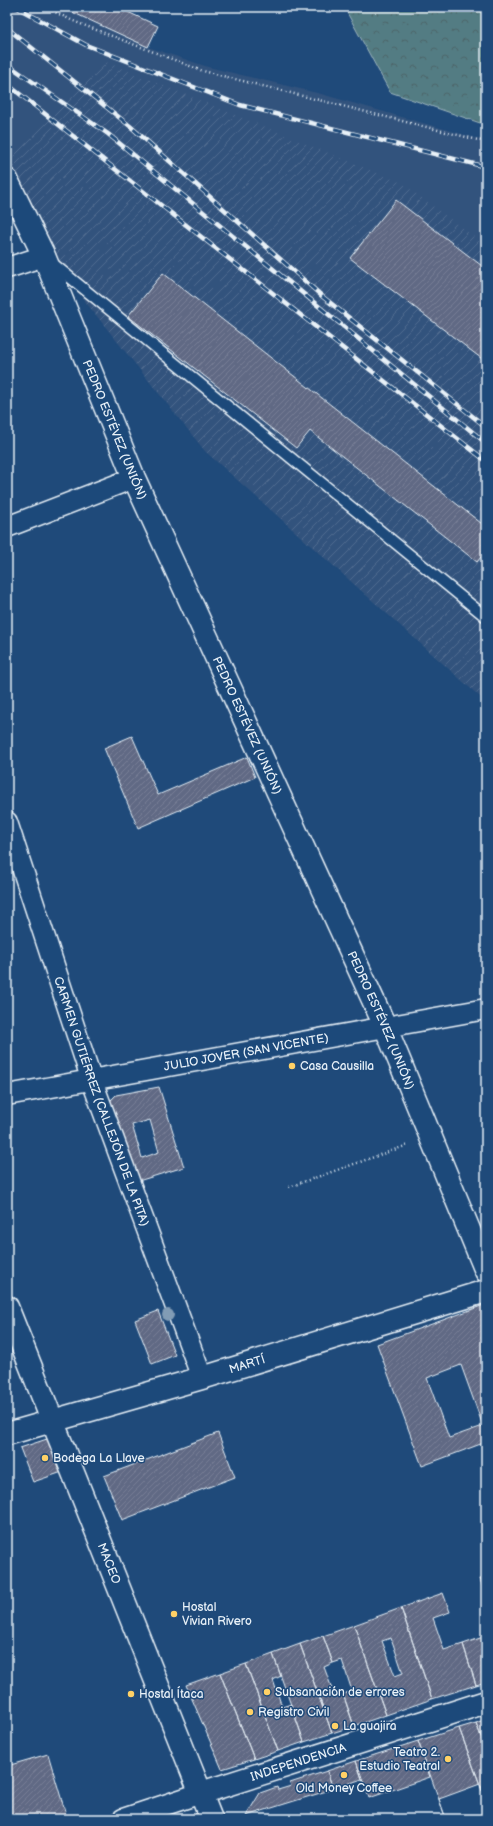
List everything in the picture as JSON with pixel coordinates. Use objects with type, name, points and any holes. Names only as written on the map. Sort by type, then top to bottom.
[{"type":"street","name":"PEDRO ESTÉVEZ (UNIÓN)","points":[[7,180],[44,256],[134,478],[385,1026],[486,1271]]},
{"type":"street","points":[[7,268],[44,256]]},
{"type":"street","points":[[7,527],[134,478]]},
{"type":"street","name":"CARMEN GUTIÉRREZ (CALLEJÓN DE LA PITA)","points":[[7,822],[92,1081],[202,1378]]},
{"type":"street","name":"JULIO JOVER (SAN VICENTE)","points":[[7,1095],[92,1081],[385,1026],[486,1009]]},
{"type":"street","name":"MARTÍ","points":[[7,1434],[54,1422],[486,1292]]},
{"type":"street","name":"MACEO","points":[[7,1307],[211,1819]]},
{"type":"street","name":"INDEPENDENCIA","points":[[201,1793],[486,1702]]},
{"type":"street","points":[[123,1819],[201,1793]]},
{"type":"lane","points":[[44,256],[486,617]]},
{"type":"path","points":[[45,7],[73,21],[203,71],[486,142]]},
{"type":"path","points":[[289,1187],[431,1137]]},
{"type":"shaded area","points":[[7,7],[61,7],[148,47],[208,67],[321,94],[486,141],[486,702],[205,451],[7,156],[10,152],[7,149]]},
{"type":"shaded area","points":[[101,60],[402,183],[486,246],[486,702],[205,451],[7,204],[7,156]]},
{"type":"green space","points":[[344,7],[486,7],[486,125],[390,92]]},
{"type":"building","points":[[61,7],[117,7],[158,26],[148,47]]},
{"type":"building","points":[[396,200],[486,269],[486,362],[350,258]]},
{"type":"building","points":[[163,273],[486,527],[486,551],[477,562],[310,431],[296,448],[128,316]]},
{"type":"building","points":[[132,736],[158,795],[247,757],[255,777],[138,828],[104,748]]},
{"type":"building","points":[[159,1087],[184,1167],[135,1182],[110,1101],[116,1095]],"holes":[[[150,1120],[159,1152],[142,1158],[132,1125]]]},
{"type":"building","points":[[484,1305],[486,1309],[486,1442],[422,1466],[377,1344]],"holes":[[[461,1365],[483,1426],[449,1438],[427,1378]]]},
{"type":"building","points":[[158,1311],[175,1355],[152,1364],[135,1320]]},
{"type":"building","points":[[218,1433],[235,1477],[122,1520],[104,1476]]},
{"type":"building","name":"Bodega La Llave","points":[[56,1436],[71,1469],[33,1482],[20,1448]]},
{"type":"building","points":[[486,1577],[486,1597],[480,1579]]},
{"type":"building","points":[[443,1593],[450,1612],[433,1618],[444,1650],[463,1644],[476,1685],[432,1699],[401,1608]]},
{"type":"building","points":[[401,1608],[432,1699],[386,1715],[354,1625]],"holes":[[[391,1638],[403,1673],[395,1676],[382,1641]]]},
{"type":"building","points":[[354,1625],[386,1715],[354,1726],[343,1694],[352,1691],[342,1660],[333,1663],[323,1636]]},
{"type":"building","points":[[323,1636],[333,1663],[324,1667],[335,1697],[343,1694],[354,1726],[332,1733],[300,1644]]},
{"type":"building","points":[[486,1636],[486,1682],[476,1685],[463,1644]]},
{"type":"building","points":[[300,1644],[332,1733],[304,1742],[273,1654]]},
{"type":"building","name":"Subsanación de errores","points":[[273,1654],[281,1676],[273,1680],[282,1707],[291,1704],[304,1742],[278,1751],[246,1664]]},
{"type":"building","name":"Registro Civil","points":[[246,1664],[278,1751],[254,1759],[220,1673]]},
{"type":"building","points":[[220,1673],[254,1759],[222,1769],[186,1685]]},
{"type":"building","points":[[486,1719],[486,1750],[476,1723]]},
{"type":"building","points":[[476,1723],[486,1750],[486,1801],[459,1728]]},
{"type":"building","name":"Teatro 2. Estudio Teatral","points":[[459,1728],[486,1801],[486,1819],[446,1819],[418,1741]]},
{"type":"building","points":[[418,1741],[430,1777],[369,1798],[356,1761]]},
{"type":"building","points":[[48,1754],[67,1818],[7,1819],[7,1766]]},
{"type":"building","name":"Old Money Coffee","points":[[356,1761],[362,1779],[333,1789],[327,1771]]},
{"type":"building","points":[[327,1771],[333,1789],[246,1816],[260,1793],[277,1787],[278,1790],[291,1786],[290,1783]]},
{"type":"building","points":[[480,1784],[486,1801],[486,1819],[446,1819],[439,1799]]},
{"type":"railway","points":[[16,7],[86,45],[240,105],[486,167]]},
{"type":"railway","points":[[7,28],[130,126],[323,297],[486,427]]},
{"type":"railway","points":[[7,64],[108,134],[486,443]]},
{"type":"railway","points":[[7,84],[486,461]]},
{"type":"place","name":"Casa Causilla","points":[[292,1066]]},
{"type":"place","name":"Bodega La Llave","points":[[45,1458]]},
{"type":"place","name":"Hostal Vivian Rivero","points":[[174,1614]]},
{"type":"place","name":"Subsanación de errores","points":[[267,1692]]},
{"type":"place","name":"Hostal Ítaca","points":[[131,1694]]},
{"type":"place","name":"Registro Civil","points":[[250,1712]]},
{"type":"place","name":"La guajira","points":[[335,1726]]},
{"type":"place","name":"Teatro 2. Estudio Teatral","points":[[448,1759]]},
{"type":"place","name":"Old Money Coffee","points":[[344,1775]]}]
